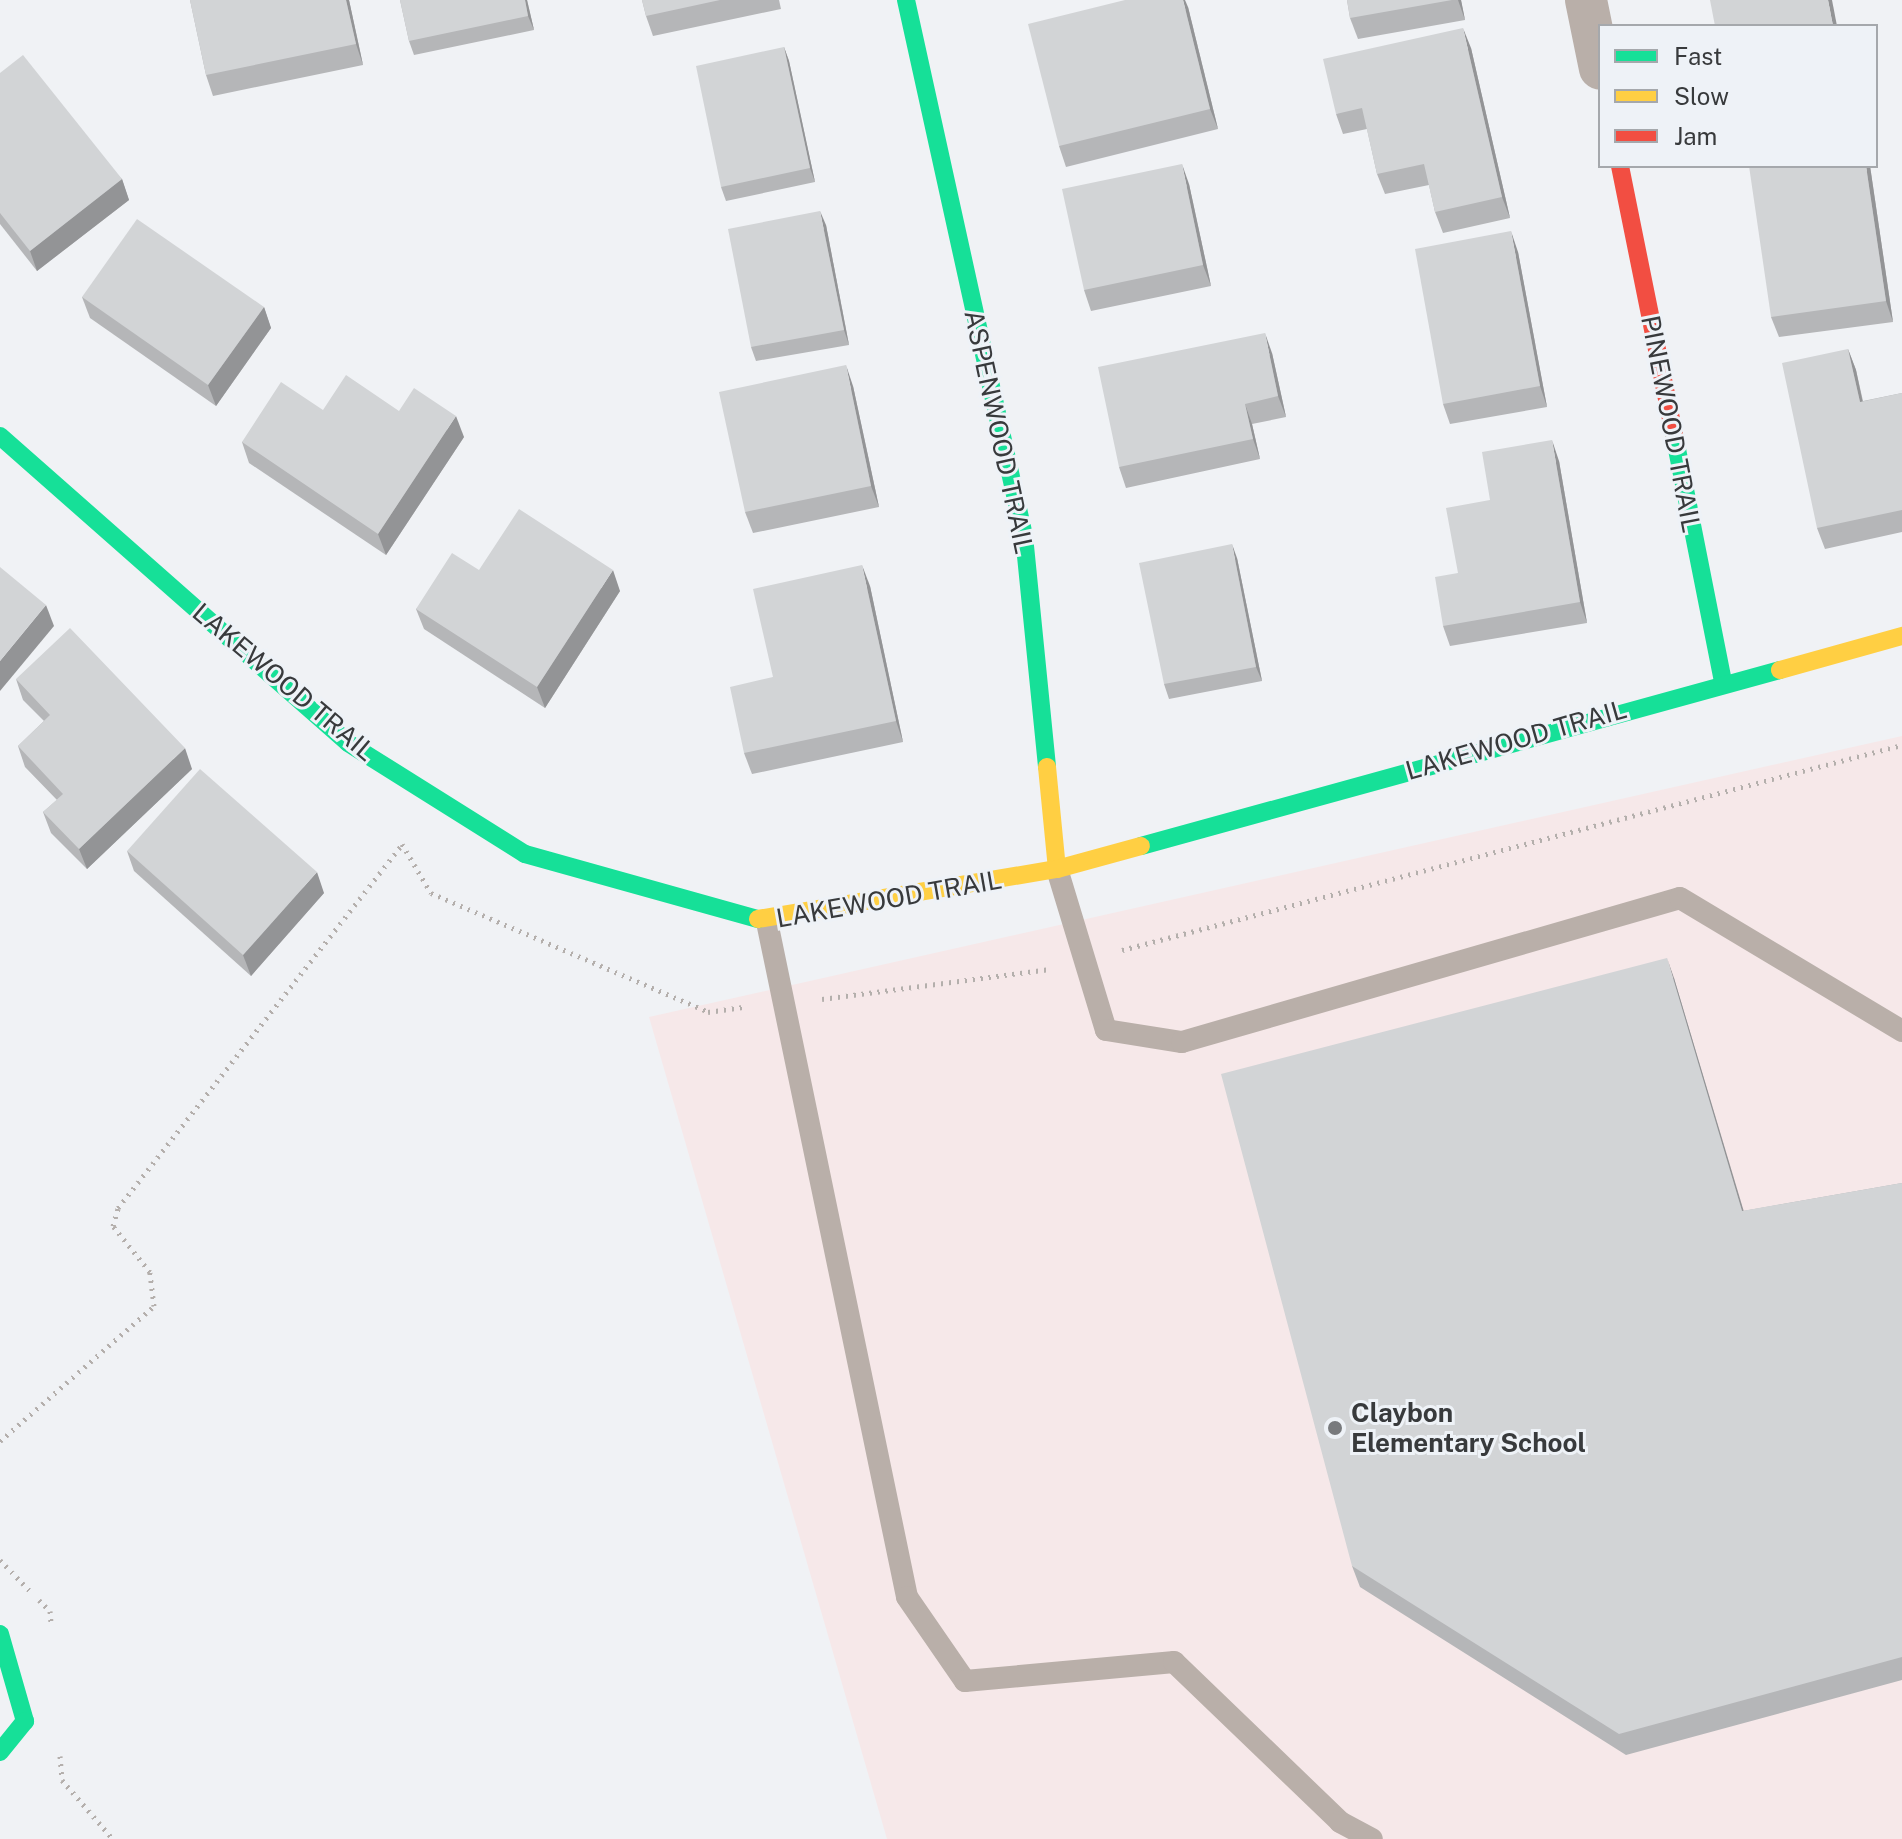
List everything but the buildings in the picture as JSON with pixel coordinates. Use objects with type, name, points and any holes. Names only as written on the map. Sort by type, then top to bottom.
[{"type":"street","name":"ASPENWOOD TRAIL","points":[[906,0],[1024,536],[1057,869]]},
{"type":"street","points":[[1586,0],[1598,59]]},
{"type":"street","name":"PINEWOOD TRAIL","points":[[1620,168],[1723,681]]},
{"type":"street","name":"LAKEWOOD TRAIL","points":[[0,436],[361,751],[525,854],[767,922],[1057,869],[1723,681],[1902,636]]},
{"type":"street","points":[[0,1634],[25,1721],[0,1752]]},
{"type":"lane","points":[[1057,869],[1106,1030],[1182,1042],[1680,898],[1902,1031]]},
{"type":"lane","points":[[767,922],[907,1597],[965,1681],[1174,1662],[1340,1822],[1372,1839]]},
{"type":"path","points":[[0,1441],[140,1319]]},
{"type":"shaded area","name":"Claybon Elementary School","points":[[1902,736],[1902,1839],[887,1839],[649,1017]]},
{"type":"traffic: fast","points":[[906,0],[1024,536],[1047,767]]},
{"type":"traffic: fast","points":[[1674,434],[1723,681]]},
{"type":"traffic: fast","points":[[0,436],[348,743],[525,854],[758,919]]},
{"type":"traffic: fast","points":[[1141,846],[1780,670]]},
{"type":"traffic: fast","points":[[0,1634],[25,1721],[0,1752]]},
{"type":"traffic: slow","points":[[1780,670],[1902,636]]},
{"type":"traffic: slow","points":[[1047,767],[1057,869]]},
{"type":"traffic: slow","points":[[758,919],[1057,869],[1141,846]]},
{"type":"traffic: jam","points":[[1620,168],[1674,434]]},
{"type":"place","name":"Claybon Elementary School","points":[[1335,1428]]}]
